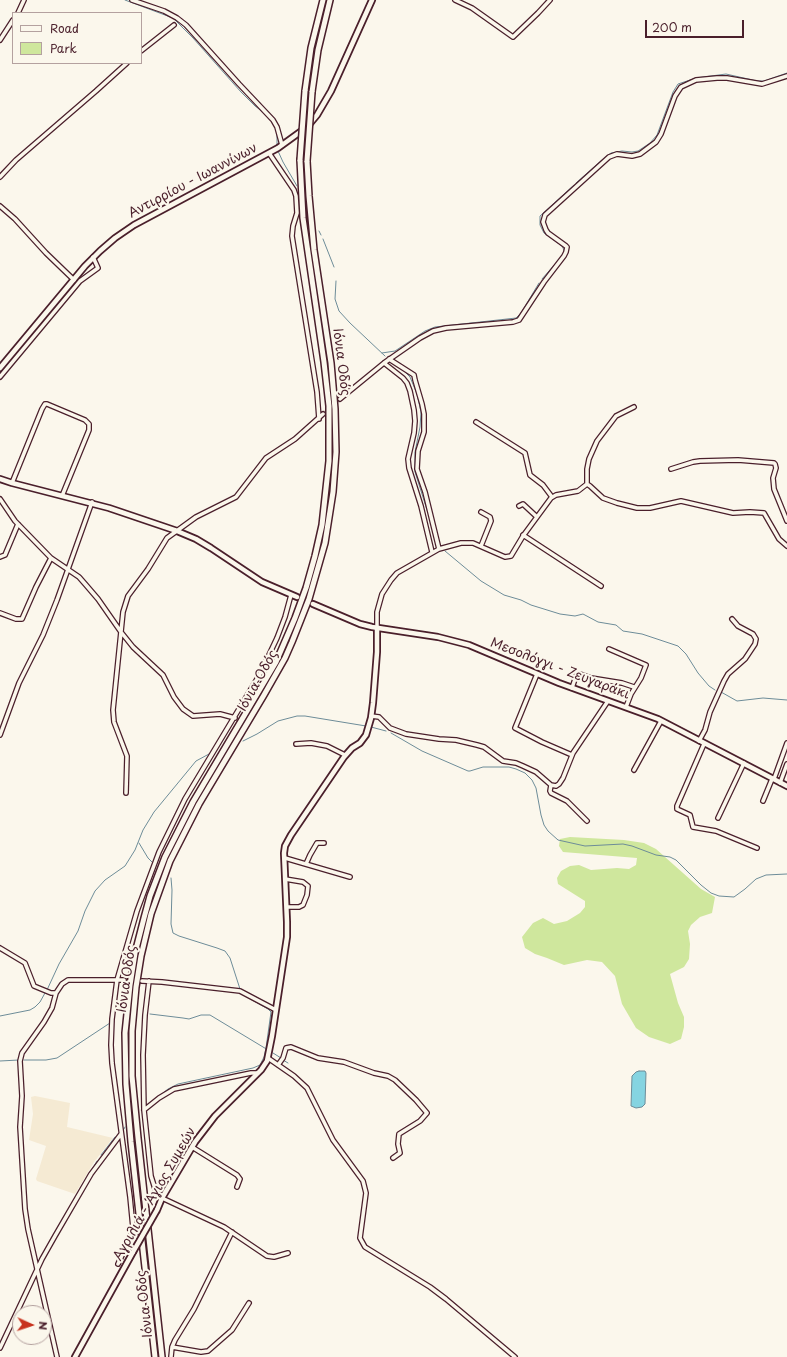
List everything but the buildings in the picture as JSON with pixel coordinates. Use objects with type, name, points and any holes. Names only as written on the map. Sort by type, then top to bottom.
[{"type":"highway","name":"Ιόνια Οδός","points":[[154,1357],[130,1135],[126,1084],[125,1033],[130,985],[135,953],[150,896],[165,857],[193,802],[276,662],[303,597],[315,556],[322,524],[330,438],[324,368],[305,238],[301,197],[300,160],[305,91],[312,48],[323,0]]},
{"type":"highway","name":"Ιόνια Οδός","points":[[162,1357],[132,1076],[132,1031],[136,987],[141,956],[151,914],[170,860],[198,804],[264,696],[285,658],[309,599],[325,543],[334,492],[336,415],[332,375],[314,250],[309,196],[308,161],[312,92],[318,50],[330,0]]},
{"type":"main road","name":"Αντιρρίου - Ιωαννίνων","points":[[0,368],[93,258],[115,238],[134,225],[269,153],[307,127],[324,103],[351,48],[372,0]]},
{"type":"main road","points":[[0,479],[62,496],[92,502],[176,530],[211,548],[262,582],[297,597]]},
{"type":"main road","name":"Μεσολόγγι - Ζευγαράκι","points":[[313,604],[360,624],[458,642],[572,688],[661,721],[787,786]]},
{"type":"main road","name":"Αγριλιά - Άγιος Συμεών","points":[[76,1357],[157,1210],[162,1198],[192,1147],[215,1116],[258,1073],[268,1058],[286,943],[287,907],[285,846],[288,839],[345,755],[360,743],[366,735],[371,717],[377,628]]},
{"type":"street","points":[[18,12],[24,0]]},
{"type":"street","points":[[132,0],[164,11],[178,18],[186,25],[273,120],[277,127],[282,145]]},
{"type":"street","points":[[455,0],[472,8],[513,37],[550,0]]},
{"type":"street","points":[[0,40],[12,22]]},
{"type":"street","points":[[142,50],[174,25]]},
{"type":"street","points":[[0,177],[16,160],[126,64]]},
{"type":"street","points":[[340,399],[389,359],[420,338],[437,330],[513,322],[519,320],[566,252],[567,247],[546,230],[543,222],[545,215],[608,158],[617,154],[632,156],[640,154],[656,142],[661,134],[675,96],[681,87],[696,80],[717,78],[762,84],[787,76]]},
{"type":"street","points":[[269,153],[294,190],[296,196],[297,213],[292,236],[317,392],[319,418]]},
{"type":"street","points":[[0,206],[10,214],[46,253],[74,280],[80,281]]},
{"type":"street","points":[[0,377],[80,281],[98,268],[93,258]]},
{"type":"street","points":[[389,359],[414,374],[422,404],[424,432],[418,451],[417,470],[425,492],[439,549]]},
{"type":"street","points":[[384,363],[407,383],[410,391],[415,421],[408,459],[409,468],[421,506],[432,552]]},
{"type":"street","points":[[12,483],[42,407],[47,404],[85,420],[90,426],[62,496]]},
{"type":"street","points":[[587,484],[589,459],[597,441],[616,416],[634,407]]},
{"type":"street","points":[[126,793],[127,756],[116,727],[113,710],[124,607],[128,596],[148,569],[165,541],[176,530],[205,512],[236,497],[266,458],[295,439],[323,414]]},
{"type":"street","points":[[476,422],[525,454],[530,475],[547,489],[552,497]]},
{"type":"street","points":[[670,469],[700,461],[738,460],[774,463],[776,468],[773,478],[774,489],[787,520]]},
{"type":"street","points":[[377,628],[377,616],[380,599],[397,573],[432,552],[464,543],[473,543],[503,556],[509,557],[513,554],[523,535],[552,497],[578,491],[587,484]]},
{"type":"street","points":[[587,484],[603,498],[637,508],[650,508],[681,501],[733,513],[764,513],[778,540],[787,546]]},
{"type":"street","points":[[0,499],[18,524],[51,558],[79,577],[86,584],[133,647],[163,675],[174,698],[180,706],[190,715],[198,716],[204,714],[220,714],[235,718]]},
{"type":"street","points":[[0,735],[19,683],[43,635],[57,600],[92,502]]},
{"type":"street","points":[[519,506],[523,504],[537,517]]},
{"type":"street","points":[[481,512],[490,517],[491,521],[481,546]]},
{"type":"street","points":[[0,557],[5,555],[18,524]]},
{"type":"street","points":[[523,535],[601,586]]},
{"type":"street","points":[[0,613],[16,619],[22,619],[51,558]]},
{"type":"street","points":[[118,1264],[133,1228],[112,1063],[112,1019],[117,980],[137,911],[159,852],[179,811],[260,674],[285,617],[291,595]]},
{"type":"street","points":[[699,741],[710,712],[728,674],[745,659],[755,644],[756,639],[753,634],[738,626],[732,619]]},
{"type":"street","points":[[609,649],[646,664],[641,678],[634,687],[626,707]]},
{"type":"street","points":[[537,674],[515,728],[572,755]]},
{"type":"street","points":[[572,688],[577,675],[580,674],[591,678],[622,683],[634,687]]},
{"type":"street","points":[[371,717],[379,717],[390,728],[406,734],[456,740],[484,747],[503,761],[516,763],[536,772],[551,785],[556,786],[559,784],[572,755],[608,701]]},
{"type":"street","points":[[634,770],[661,721]]},
{"type":"street","points":[[296,744],[312,743],[327,746],[345,755]]},
{"type":"street","points":[[763,801],[787,743]]},
{"type":"street","points":[[704,744],[677,809],[690,815],[693,827],[716,831],[757,848]]},
{"type":"street","points":[[718,818],[744,763]]},
{"type":"street","points":[[780,783],[787,764]]},
{"type":"street","points":[[551,785],[551,793],[567,801],[587,821]]},
{"type":"street","points":[[306,864],[317,843],[324,843]]},
{"type":"street","points":[[285,858],[350,877]]},
{"type":"street","points":[[285,880],[304,882],[308,886],[307,895],[303,905],[299,907],[287,907]]},
{"type":"street","points":[[0,948],[23,961],[32,983],[37,988],[56,993]]},
{"type":"street","points":[[57,1357],[30,1242],[25,1209],[20,1127],[22,1096],[20,1061],[23,1050],[36,1035],[52,1008],[56,993],[62,984],[68,980],[124,980]]},
{"type":"street","points":[[142,981],[240,991],[276,1010]]},
{"type":"street","points":[[149,981],[145,1015],[143,1055],[144,1110],[151,1176],[156,1192],[162,1198],[232,1232],[267,1256],[274,1257],[288,1253]]},
{"type":"street","points":[[278,1065],[286,1048],[292,1047],[318,1058],[344,1062],[374,1073],[388,1076],[395,1080],[427,1113],[420,1120],[399,1134],[398,1144],[400,1153],[393,1158]]},
{"type":"street","points":[[268,1058],[308,1088],[333,1140],[363,1182],[366,1193],[360,1238],[365,1247],[430,1286],[463,1312],[515,1357]]},
{"type":"street","points":[[144,1110],[159,1098],[174,1089],[250,1073],[258,1073]]},
{"type":"street","points":[[0,1348],[52,1242],[91,1174],[121,1134]]},
{"type":"street","points":[[192,1147],[239,1176],[240,1179],[237,1187]]},
{"type":"street","points":[[172,1357],[172,1347],[178,1334],[194,1309],[232,1232]]},
{"type":"street","points":[[172,1347],[201,1352],[208,1351],[232,1330],[249,1303]]},
{"type":"shaded area","points":[[35,1096],[70,1103],[67,1127],[113,1138],[94,1162],[75,1194],[37,1181],[36,1179],[46,1146],[29,1140],[33,1114],[31,1097]]},
{"type":"green space","points":[[570,837],[624,840],[644,843],[656,849],[701,889],[715,897],[712,913],[700,917],[691,925],[688,931],[690,944],[689,959],[684,967],[670,974],[678,1003],[684,1017],[684,1027],[681,1039],[670,1044],[649,1037],[636,1028],[622,1004],[615,976],[602,962],[587,960],[564,965],[535,954],[525,948],[522,937],[533,923],[543,918],[554,924],[567,921],[580,913],[585,907],[585,901],[558,884],[557,878],[561,871],[570,866],[579,865],[591,870],[617,868],[629,869],[636,865],[637,858],[563,852],[559,846],[560,839]]},
{"type":"water","points":[[639,1071],[645,1071],[646,1073],[645,1104],[642,1107],[636,1108],[631,1106],[632,1076]]},
{"type":"waterway","points":[[125,0],[173,18],[241,92],[263,112]]},
{"type":"waterway","points":[[576,183],[611,153],[638,151],[650,143],[657,135],[673,92],[678,84],[696,78],[726,74],[757,81],[764,81],[787,73]]},
{"type":"waterway","points":[[277,132],[277,145]]},
{"type":"waterway","points":[[278,151],[297,186]]},
{"type":"waterway","points":[[542,279],[563,255],[564,250],[562,246],[544,233],[540,225],[540,216],[574,185]]},
{"type":"waterway","points":[[319,231],[321,235]]},
{"type":"waterway","points":[[323,239],[334,267]]},
{"type":"waterway","points":[[336,281],[335,299],[339,311],[385,356]]},
{"type":"waterway","points":[[382,353],[395,351],[425,331],[435,327],[516,318],[521,313],[539,283]]},
{"type":"waterway","points":[[401,368],[410,377],[417,394],[421,412],[420,427],[415,452],[415,472],[428,513]]},
{"type":"waterway","points":[[445,551],[481,581],[504,595],[560,614],[575,616],[583,614],[598,622],[616,625],[623,631],[642,634],[678,646],[686,654],[698,673],[709,686],[715,690]]},
{"type":"waterway","points":[[721,692],[737,701],[763,698],[787,700]]},
{"type":"waterway","points":[[243,741],[278,721],[297,716],[366,726]]},
{"type":"waterway","points":[[371,727],[386,731]]},
{"type":"waterway","points":[[391,733],[422,751],[468,771],[483,767],[509,767],[525,773],[532,780],[536,788],[544,825],[558,840],[585,846],[623,844],[656,855],[670,857],[676,860],[711,893],[719,896],[734,897],[756,879],[766,875],[787,874]]},
{"type":"waterway","points":[[47,990],[59,964],[78,931],[85,911],[95,891],[105,880],[125,866],[135,850],[143,830],[154,812],[196,761],[209,754]]},
{"type":"waterway","points":[[139,843],[152,862]]},
{"type":"waterway","points":[[171,878],[171,924],[173,933],[225,951],[230,958],[240,989]]},
{"type":"waterway","points":[[0,1016],[30,1010],[40,1002],[45,993]]},
{"type":"waterway","points":[[153,1101],[168,1089],[178,1084],[253,1068],[260,1065],[266,1048],[271,1012],[245,996]]},
{"type":"waterway","points":[[150,1014],[189,1019],[201,1015],[210,1015],[268,1050]]},
{"type":"waterway","points":[[24,1060],[46,1060],[57,1058],[110,1023]]},
{"type":"waterway","points":[[273,1053],[281,1058]]},
{"type":"waterway","points":[[0,1061],[19,1060]]},
{"type":"waterway","points":[[283,1060],[288,1063]]},
{"type":"waterway","points":[[101,1155],[115,1137]]},
{"type":"waterway","points":[[69,1209],[97,1161]]},
{"type":"tunnel","points":[[323,414],[340,399]]},
{"type":"tunnel","points":[[124,980],[142,981]]}]
